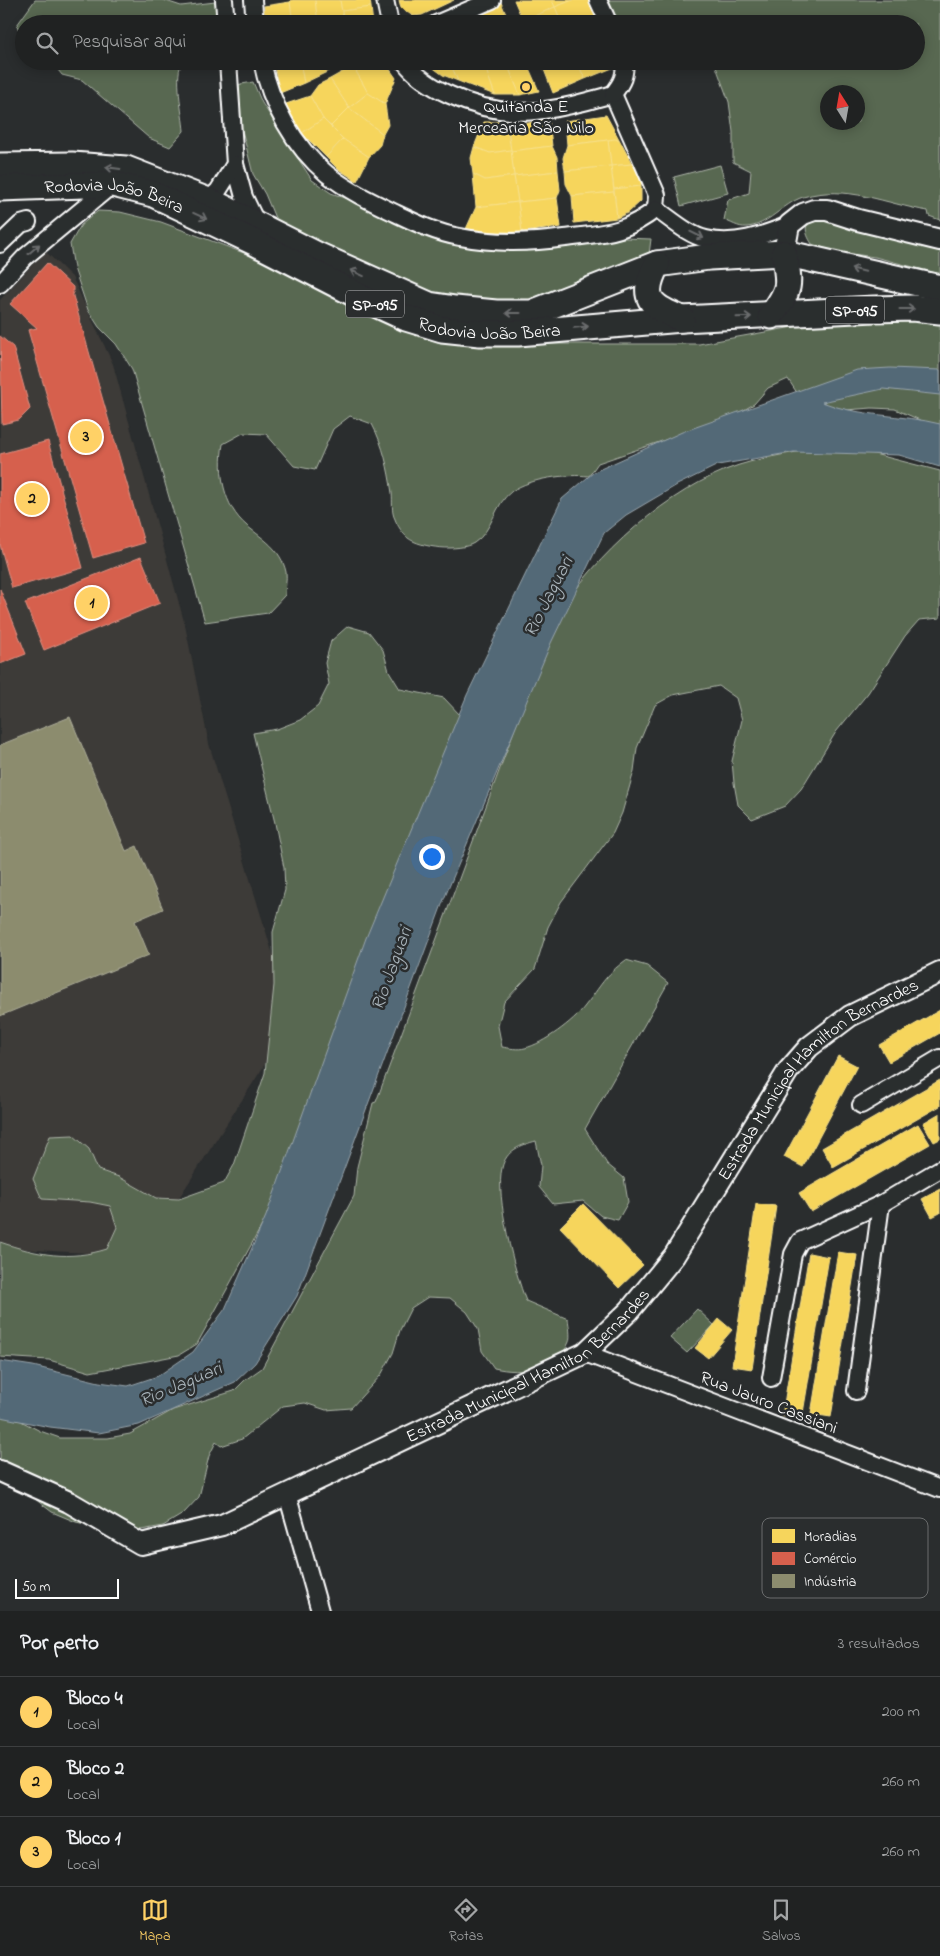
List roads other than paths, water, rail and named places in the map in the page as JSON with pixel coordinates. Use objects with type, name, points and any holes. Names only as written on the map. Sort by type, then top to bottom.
[{"type":"main road","name":"Rodovia João Beira","points":[[0,166],[72,165],[126,169],[208,200],[317,256],[430,305],[496,313],[532,313],[657,264],[709,257],[784,253]]},
{"type":"main road","name":"Rodovia João Beira","points":[[0,188],[113,184],[153,194],[254,242],[367,300],[406,318],[442,329],[480,333],[518,332],[682,319],[771,316]]},
{"type":"main road","points":[[771,316],[785,297],[789,282],[784,253]]},
{"type":"main road","name":"SP-095","points":[[784,253],[940,288]]},
{"type":"main road","points":[[657,264],[649,285],[651,301],[658,310],[682,319]]},
{"type":"main road","name":"SP-095","points":[[771,316],[874,309],[940,311]]},
{"type":"street","points":[[224,0],[225,15]]},
{"type":"street","points":[[253,0],[254,15]]},
{"type":"street","points":[[385,0],[388,15]]},
{"type":"street","points":[[457,15],[492,0]]},
{"type":"street","points":[[598,0],[605,15]]},
{"type":"street","points":[[229,70],[235,164],[244,197],[257,224]]},
{"type":"street","points":[[265,70],[275,104],[296,140],[326,173],[362,197],[425,227],[459,237],[534,242],[617,232],[639,223],[656,209],[657,195],[613,94]]},
{"type":"street","points":[[412,70],[434,88],[482,108],[524,113],[585,102],[613,94],[622,82],[625,70]]},
{"type":"street","points":[[208,200],[218,191],[235,164]]},
{"type":"street","points":[[0,284],[25,257],[113,184]]},
{"type":"street","points":[[656,209],[684,228],[705,239],[729,241],[757,237],[789,225],[803,214],[814,210],[827,210],[858,220],[940,240]]},
{"type":"street","points":[[0,244],[21,224],[28,222]]},
{"type":"street","points":[[784,253],[789,225]]},
{"type":"street","name":"Estrada Municipal Hamilton Bernardes","points":[[0,1471],[69,1502],[141,1544],[222,1525],[585,1353],[630,1311],[674,1256],[788,1071],[809,1047],[850,1016],[940,972]]},
{"type":"street","points":[[860,1105],[940,1058]]},
{"type":"street","points":[[771,1378],[793,1254],[800,1241],[881,1204],[940,1169]]},
{"type":"street","points":[[856,1391],[881,1204]]},
{"type":"street","name":"Rua Jauro Cassiani","points":[[585,1353],[940,1489]]},
{"type":"street","points":[[287,1494],[320,1611]]},
{"type":"water","name":"Rio Jaguari","points":[[890,368],[940,370],[940,395],[883,389],[822,402],[865,413],[910,418],[940,424],[940,467],[899,455],[794,452],[718,465],[677,485],[626,515],[604,533],[551,643],[444,899],[297,1296],[255,1363],[235,1382],[139,1425],[99,1433],[50,1427],[0,1417],[0,1361],[33,1366],[99,1382],[128,1386],[158,1376],[193,1352],[225,1309],[266,1216],[366,938],[467,695],[562,499],[594,472],[682,432],[857,370]]},
{"type":"place","name":"Quitanda E Mercearia São Nilo","points":[[526,87]]},
{"type":"place","name":"Bloco 1","points":[[86,437]]},
{"type":"place","name":"Bloco 2","points":[[32,499]]},
{"type":"place","name":"Bloco 4","points":[[92,603]]}]
